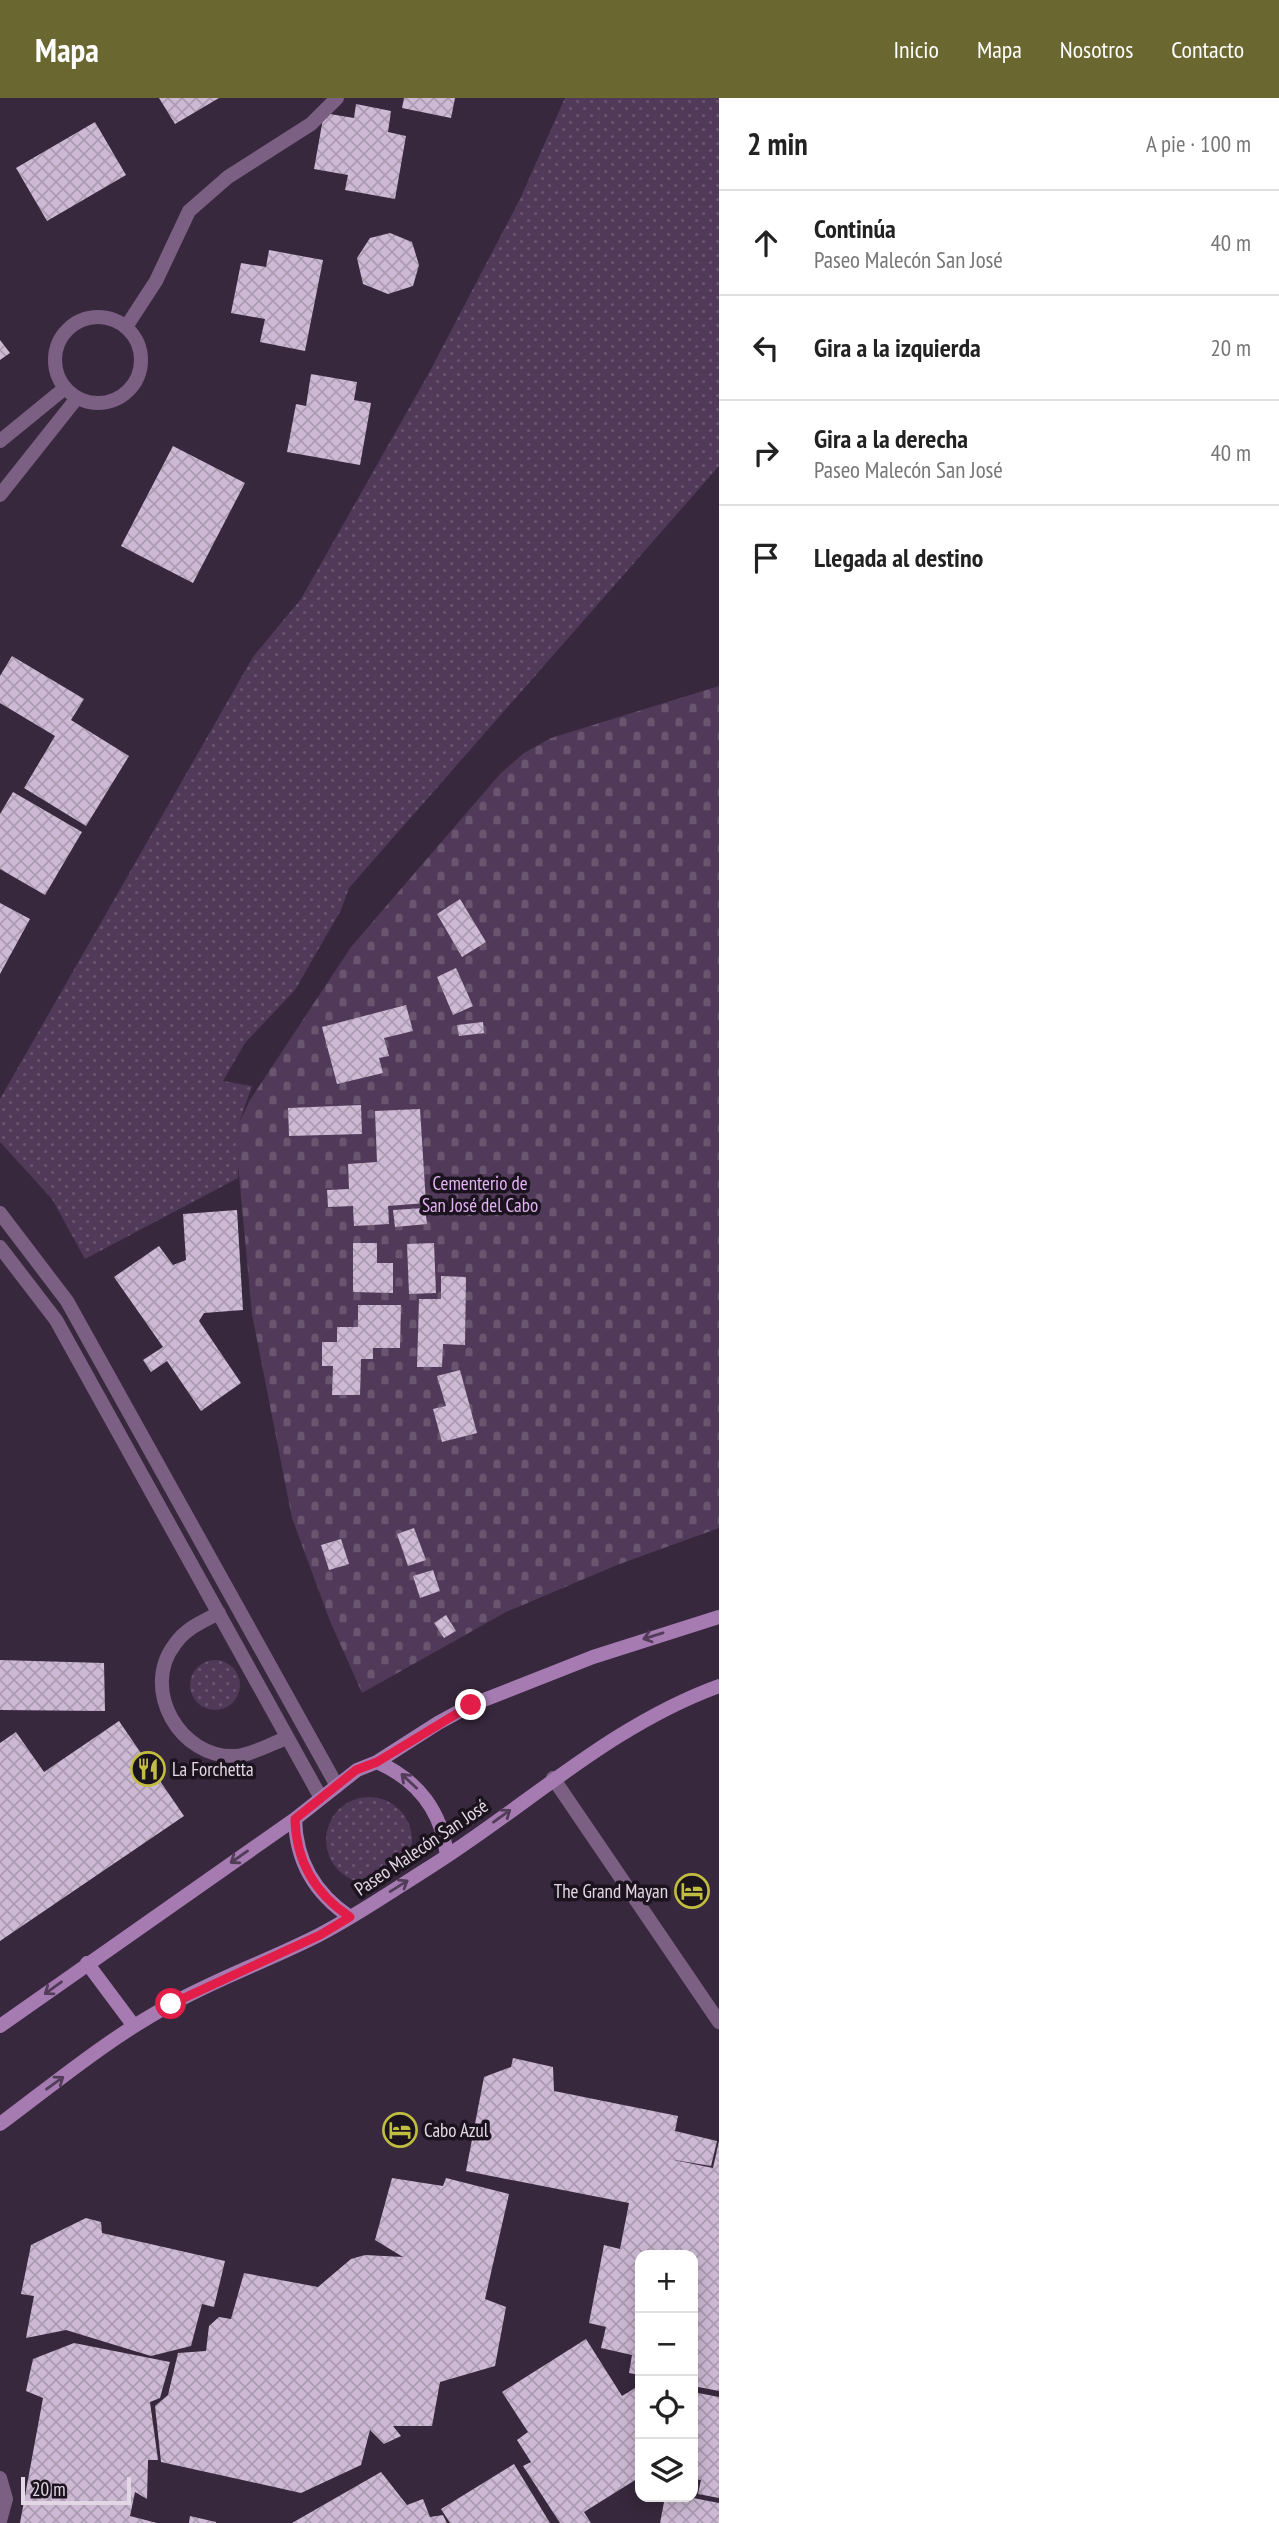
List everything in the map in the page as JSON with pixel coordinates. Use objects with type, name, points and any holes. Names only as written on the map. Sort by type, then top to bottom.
[{"type":"main road","points":[[0,2026],[295,1819],[356,1770],[377,1762],[471,1705],[646,1638],[719,1618]]},
{"type":"main road","name":"Paseo Malecón San José","points":[[0,2124],[134,2026],[195,1992],[320,1935],[447,1856],[553,1778],[650,1717],[680,1701],[719,1686]]},
{"type":"main road","points":[[377,1762],[411,1780],[428,1801],[440,1824],[447,1856]]},
{"type":"main road","points":[[295,1819],[296,1839],[309,1875],[322,1895],[350,1917]]},
{"type":"main road","points":[[87,1963],[134,2026]]},
{"type":"street","points":[[126,327],[156,281],[189,211],[228,177],[311,124],[337,98]]},
{"type":"street","points":[[94,317],[108,318],[126,327],[139,346],[141,360],[139,375],[131,388],[119,398],[105,402],[91,402],[71,393],[55,363],[56,350],[70,327],[94,317]]},
{"type":"street","points":[[0,440],[71,393]]},
{"type":"street","points":[[0,495],[71,393]]},
{"type":"street","points":[[0,1213],[67,1301],[337,1786]]},
{"type":"street","points":[[0,1247],[56,1320],[320,1798]]},
{"type":"street","points":[[219,1613],[188,1629],[173,1646],[164,1666],[162,1688],[166,1710],[177,1730],[194,1745],[215,1754],[238,1756],[287,1738]]},
{"type":"street","points":[[553,1778],[719,2022]]},
{"type":"street","points":[[0,2478],[6,2499],[0,2521]]},
{"type":"green space","points":[[565,98],[719,98],[719,466],[349,888],[341,910],[295,990],[245,1043],[223,1081],[252,1086],[239,1123],[238,1178],[85,1259],[52,1199],[0,1142],[0,1099],[253,657],[301,599],[429,373],[520,199]]},
{"type":"green space","name":"Cementerio de San José del Cabo","points":[[719,686],[719,1528],[617,1565],[506,1612],[362,1693],[330,1621],[292,1518],[252,1314],[236,1143],[239,1123],[250,1100],[351,947],[500,774],[524,753],[551,738]]},
{"type":"green space","points":[[215,1660],[233,1667],[240,1685],[233,1703],[215,1710],[197,1703],[190,1685],[197,1667]]},
{"type":"green space","points":[[361,1797],[377,1797],[400,1809],[409,1823],[412,1840],[409,1857],[400,1871],[377,1883],[361,1883],[345,1876],[333,1864],[326,1848],[326,1832],[333,1816],[345,1804]]},
{"type":"building","points":[[159,98],[219,98],[175,124]]},
{"type":"building","points":[[404,98],[455,98],[451,118],[402,108]]},
{"type":"building","points":[[356,104],[391,111],[388,132],[406,136],[395,199],[345,190],[348,175],[314,169],[324,113],[354,118]]},
{"type":"building","points":[[95,122],[126,175],[47,221],[16,168]]},
{"type":"building","points":[[390,233],[412,242],[419,265],[413,286],[388,294],[363,284],[357,258],[370,238]]},
{"type":"building","points":[[269,250],[323,260],[305,351],[260,342],[265,319],[231,313],[241,263],[266,267]]},
{"type":"building","points":[[0,340],[10,353],[0,360]]},
{"type":"building","points":[[311,374],[357,382],[354,400],[371,403],[360,465],[287,452],[296,404],[306,406]]},
{"type":"building","points":[[173,446],[245,483],[193,583],[121,546]]},
{"type":"building","points":[[12,656],[84,699],[71,720],[129,756],[86,826],[24,788],[55,736],[0,703],[0,676]]},
{"type":"building","points":[[13,792],[82,832],[45,895],[0,869],[0,814]]},
{"type":"building","points":[[460,899],[486,942],[462,957],[437,914]]},
{"type":"building","points":[[0,903],[30,919],[0,974]]},
{"type":"building","points":[[456,968],[473,1006],[453,1015],[437,977]]},
{"type":"building","points":[[406,1005],[413,1031],[384,1038],[389,1056],[379,1058],[383,1073],[337,1084],[322,1027]]},
{"type":"building","points":[[483,1022],[484,1033],[459,1036],[457,1025]]},
{"type":"building","points":[[361,1105],[362,1134],[289,1136],[288,1108]]},
{"type":"building","points":[[420,1109],[426,1203],[388,1206],[389,1224],[354,1226],[353,1206],[328,1207],[327,1190],[349,1189],[348,1164],[377,1162],[375,1111]]},
{"type":"building","points":[[425,1208],[427,1224],[395,1227],[393,1210]]},
{"type":"building","points":[[237,1210],[243,1310],[204,1313],[199,1321],[241,1383],[201,1411],[167,1361],[151,1372],[143,1360],[163,1347],[114,1277],[159,1246],[173,1265],[186,1260],[183,1214]]},
{"type":"building","points":[[353,1243],[377,1243],[377,1263],[393,1263],[393,1293],[353,1292]]},
{"type":"building","points":[[434,1243],[436,1293],[409,1294],[407,1244]]},
{"type":"building","points":[[441,1276],[466,1277],[465,1345],[443,1344],[442,1367],[417,1367],[419,1299],[441,1299]]},
{"type":"building","points":[[358,1305],[401,1305],[400,1348],[373,1348],[373,1359],[361,1359],[360,1395],[332,1395],[333,1366],[322,1366],[322,1342],[337,1342],[337,1327],[358,1327]]},
{"type":"building","points":[[460,1370],[477,1433],[442,1442],[433,1409],[446,1406],[437,1376]]},
{"type":"building","points":[[414,1528],[426,1560],[408,1566],[397,1534]]},
{"type":"building","points":[[341,1539],[349,1564],[329,1570],[321,1545]]},
{"type":"building","points":[[433,1570],[440,1591],[420,1598],[413,1576]]},
{"type":"building","points":[[446,1615],[456,1631],[444,1638],[434,1623]]},
{"type":"building","points":[[0,1660],[104,1663],[105,1711],[0,1710]]},
{"type":"building","points":[[119,1721],[184,1816],[0,1941],[0,1743],[16,1732],[44,1772]]},
{"type":"building","points":[[513,2058],[553,2067],[554,2091],[678,2116],[675,2131],[717,2141],[711,2166],[669,2159],[713,2168],[719,2141],[719,2391],[698,2387],[698,2250],[635,2250],[635,2374],[629,2373],[632,2355],[601,2348],[606,2327],[589,2323],[604,2245],[620,2249],[629,2203],[466,2171],[484,2077],[511,2067]]},
{"type":"building","points":[[392,2178],[443,2186],[446,2178],[509,2194],[485,2299],[506,2307],[495,2366],[440,2382],[432,2426],[393,2426],[401,2436],[384,2444],[370,2430],[361,2465],[301,2493],[161,2462],[155,2406],[168,2395],[178,2353],[206,2351],[209,2326],[219,2317],[231,2319],[244,2273],[318,2287],[351,2259],[365,2255],[403,2257],[375,2240]]},
{"type":"building","points":[[86,2218],[101,2222],[102,2233],[225,2261],[214,2307],[202,2304],[191,2346],[151,2356],[66,2330],[26,2338],[34,2296],[21,2294],[31,2245]]},
{"type":"building","points":[[586,2339],[622,2396],[635,2388],[635,2480],[584,2512],[591,2523],[560,2523],[523,2466],[531,2462],[517,2440],[528,2432],[502,2392]]},
{"type":"building","points":[[74,2343],[170,2362],[160,2398],[150,2402],[158,2460],[148,2460],[147,2499],[135,2492],[130,2516],[157,2523],[20,2523],[43,2398],[26,2391],[33,2359]]},
{"type":"building","points":[[698,2393],[719,2397],[719,2498],[698,2494],[701,2480],[698,2480]]},
{"type":"building","points":[[514,2464],[550,2523],[450,2523],[441,2509]]},
{"type":"building","points":[[381,2472],[407,2505],[423,2499],[430,2517],[443,2515],[447,2523],[292,2523]]},
{"type":"building","points":[[698,2499],[719,2503],[719,2523],[660,2523],[664,2502],[698,2502]]},
{"type":"building","points":[[190,2516],[216,2522],[216,2523],[189,2523]]},
{"type":"place","name":"La Forchetta","points":[[148,1769]]},
{"type":"place","name":"The Grand Mayan","points":[[692,1891]]},
{"type":"place","name":"Cabo Azul","points":[[400,2130]]},
{"type":"route","points":[[171,2004],[320,1935],[350,1917],[322,1895],[309,1875],[300,1856],[295,1819],[356,1770],[377,1762],[471,1705]]}]
